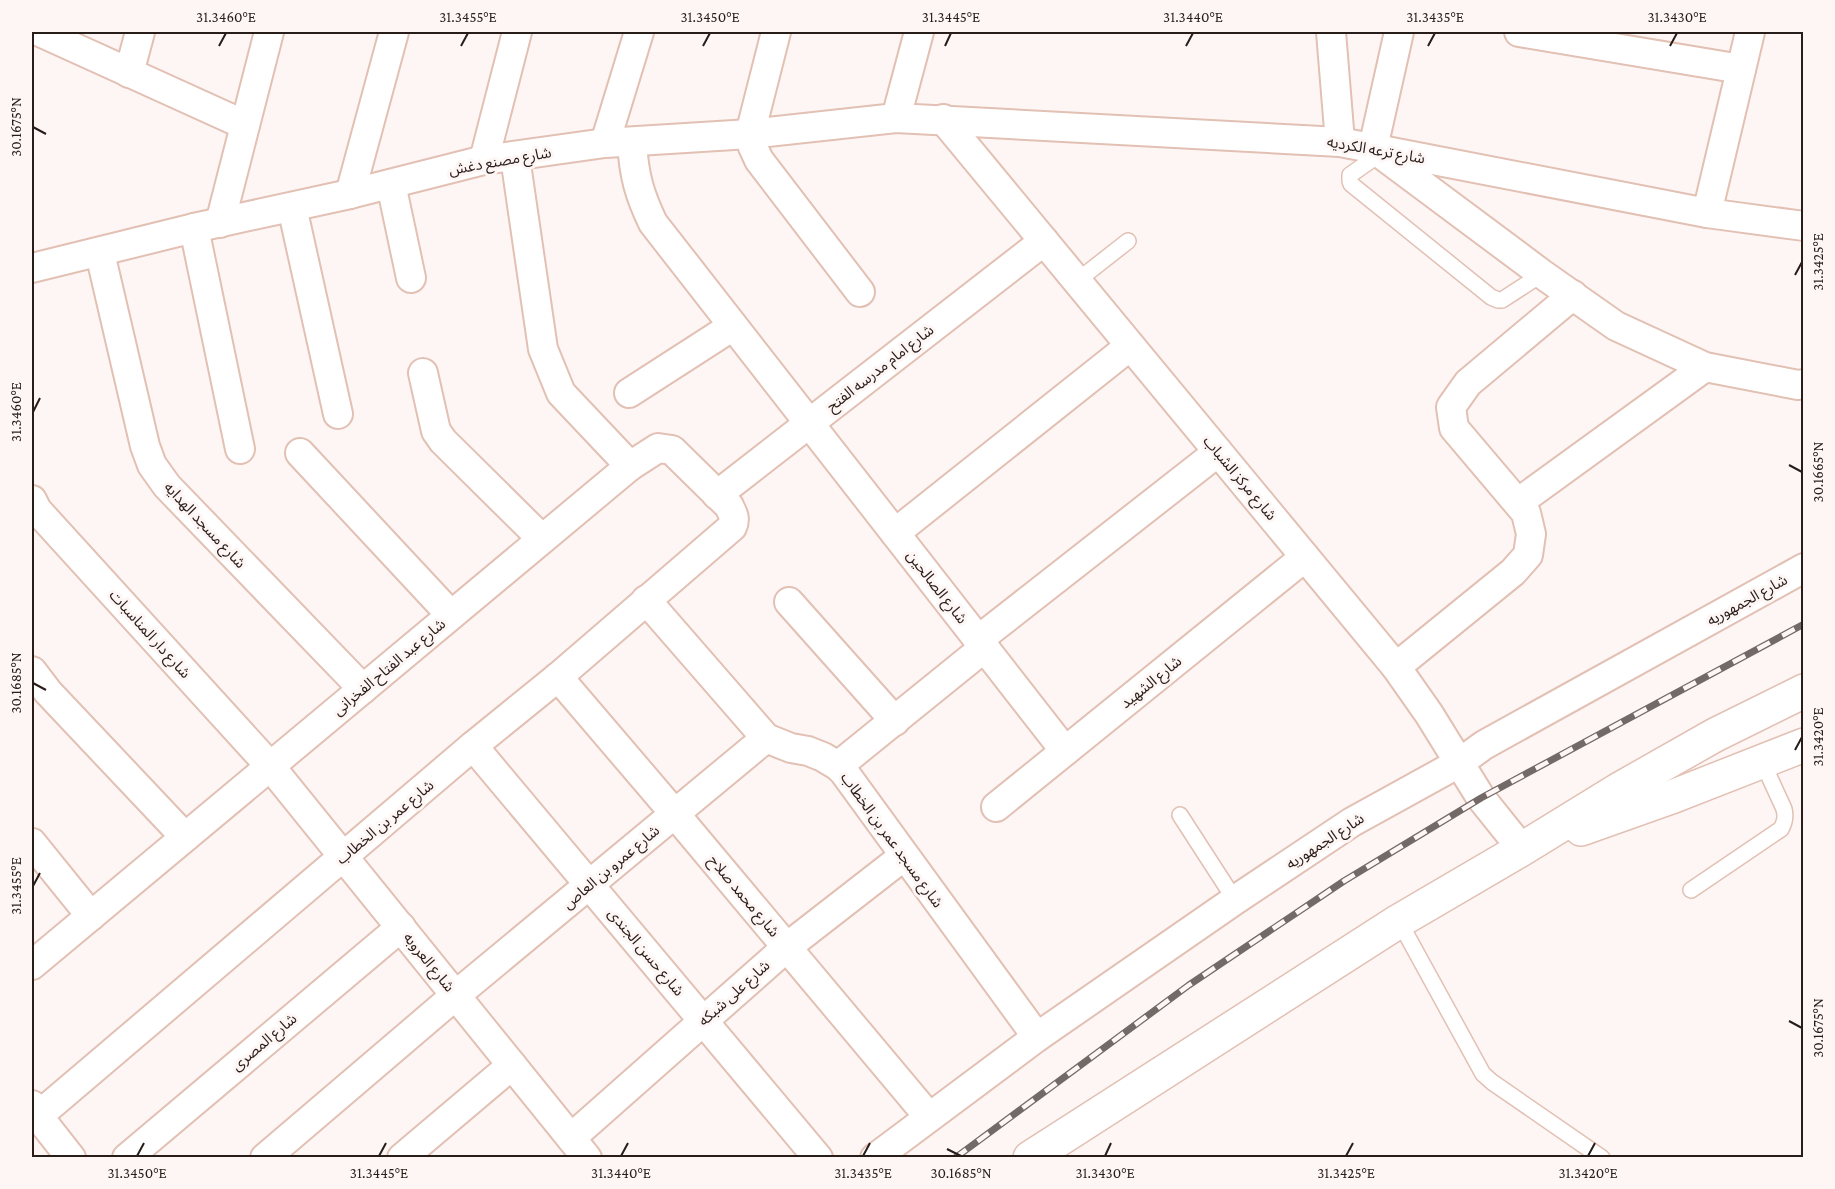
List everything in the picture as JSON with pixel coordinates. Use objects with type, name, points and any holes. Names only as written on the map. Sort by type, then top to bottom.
[{"type":"main road","points":[[1030,1158],[1399,921],[1618,790],[1706,740],[1803,691]]},
{"type":"main road","points":[[1522,849],[1674,796],[1803,745]]},
{"type":"street","points":[[40,32],[245,125]]},
{"type":"street","points":[[129,73],[140,32]]},
{"type":"street","points":[[240,449],[207,226],[245,125],[269,32]]},
{"type":"street","points":[[350,194],[394,32]]},
{"type":"street","points":[[484,160],[518,32]]},
{"type":"street","points":[[619,143],[639,32]]},
{"type":"street","points":[[776,32],[750,134],[753,147],[759,160],[860,292]]},
{"type":"street","points":[[896,118],[919,32]]},
{"type":"street","points":[[1331,32],[1340,142]]},
{"type":"street","points":[[1399,32],[1377,151],[1616,326],[1705,367],[1798,385],[1803,384]]},
{"type":"street","points":[[1519,32],[1741,69]]},
{"type":"street","points":[[1707,213],[1750,32]]},
{"type":"street","name":"شارع مصنع دغش","points":[[32,268],[350,194],[484,160],[619,143],[750,134],[896,118],[943,119]]},
{"type":"street","name":"شارع ترعه الكرديه","points":[[943,119],[1340,142],[1377,151],[1707,213],[1803,226]]},
{"type":"street","name":"شارع مركز الشباب","points":[[943,119],[1396,667],[1429,714],[1481,798],[1522,849]]},
{"type":"street","name":"شارع الصالحين","points":[[619,143],[634,171],[641,198],[653,223],[1065,751]]},
{"type":"street","points":[[515,157],[543,349],[554,379],[561,393],[630,466]]},
{"type":"street","points":[[391,184],[411,278]]},
{"type":"street","points":[[292,207],[338,414]]},
{"type":"street","name":"شارع امام مدرسه الفتح","points":[[717,495],[1044,241]]},
{"type":"street","name":"شارع مسجد الهدايه","points":[[100,253],[145,446],[157,473],[363,689]]},
{"type":"street","points":[[1396,667],[1513,572],[1527,555],[1531,534],[1526,513],[1454,428],[1451,407],[1468,383],[1573,295]]},
{"type":"street","points":[[629,393],[733,326]]},
{"type":"street","points":[[895,533],[1130,346]]},
{"type":"street","points":[[1519,502],[1705,367]]},
{"type":"street","points":[[423,373],[436,431],[443,441],[542,539]]},
{"type":"street","name":"شارع عبد الفتاح الفخرانى","points":[[32,965],[630,466],[658,448],[672,450],[729,506],[735,521],[732,527]]},
{"type":"street","points":[[838,766],[895,720],[982,643],[1218,452]]},
{"type":"street","points":[[300,453],[451,615]]},
{"type":"street","name":"شارع دار المناسبات","points":[[32,501],[37,510],[270,766]]},
{"type":"street","name":"شارع عمر بن الخطاب","points":[[45,1130],[344,856],[558,677],[732,527]]},
{"type":"street","name":"شارع الشهيد","points":[[996,807],[1305,557]]},
{"type":"street","name":"شارع الجمهوريه","points":[[875,1158],[1037,1037],[1352,822],[1459,763],[1484,744],[1803,568]]},
{"type":"street","name":"شارع مسجد عمر بن الخطاب","points":[[646,600],[766,738],[823,757],[838,766],[847,776],[1037,1037]]},
{"type":"street","points":[[789,602],[895,720]]},
{"type":"street","name":"شارع محمد صلاح","points":[[558,677],[929,1117]]},
{"type":"street","points":[[37,688],[185,837]]},
{"type":"street","name":"شارع عمرو بن العاص","points":[[265,1158],[456,995],[766,738]]},
{"type":"street","name":"شارع حسن الجندى","points":[[473,746],[818,1158]]},
{"type":"street","name":"شارع العروبه","points":[[270,766],[579,1148]]},
{"type":"street","points":[[34,852],[91,916]]},
{"type":"street","name":"شارع على شبكه","points":[[579,1148],[704,1021],[787,947],[904,856]]},
{"type":"street","name":"شارع المصرى","points":[[127,1158],[401,927]]},
{"type":"street","points":[[402,1158],[512,1065]]},
{"type":"lane","points":[[1377,151],[1350,175],[1351,184],[1491,297],[1502,300],[1542,274]]},
{"type":"lane","points":[[1077,281],[1128,241]]},
{"type":"lane","points":[[1691,890],[1780,829],[1784,823],[1786,816],[1784,809],[1762,761]]},
{"type":"lane","points":[[1180,815],[1235,900]]},
{"type":"lane","points":[[1399,921],[1483,1074],[1602,1158]]},
{"type":"railway","points":[[955,1158],[1189,985],[1344,881],[1481,798],[1804,624]]}]
